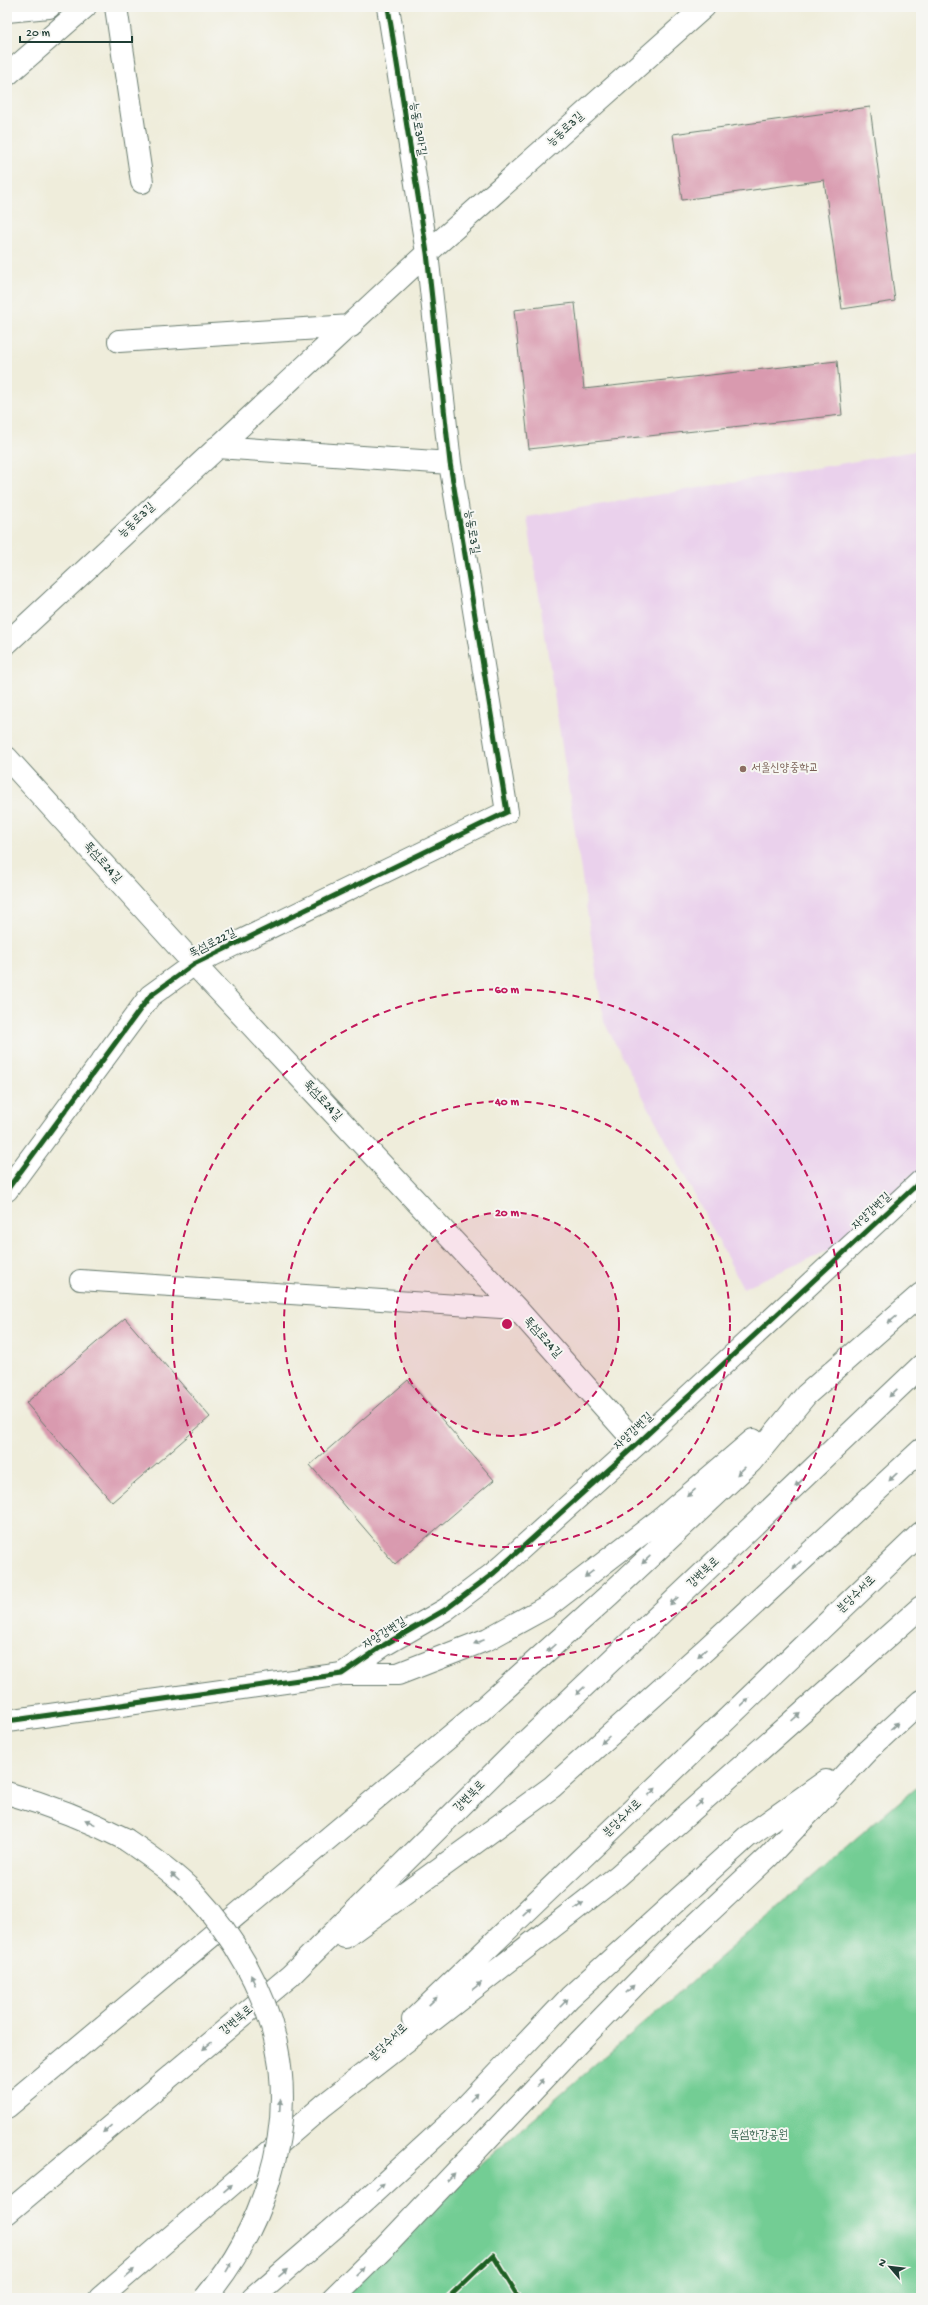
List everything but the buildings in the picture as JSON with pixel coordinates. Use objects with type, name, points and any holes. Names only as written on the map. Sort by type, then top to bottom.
[{"type":"main road","points":[[7,11],[49,7]]},
{"type":"main road","points":[[7,76],[85,7]]},
{"type":"main road","points":[[116,7],[142,182]]},
{"type":"main road","name":"능동로3마길","points":[[388,7],[427,253]]},
{"type":"main road","name":"능동로3길","points":[[7,643],[427,253],[704,7]]},
{"type":"main road","name":"능동로3길","points":[[427,253],[450,463],[507,812]]},
{"type":"main road","points":[[119,342],[350,326]]},
{"type":"main road","points":[[217,447],[450,463]]},
{"type":"main road","name":"뚝섬로24길","points":[[7,758],[194,964],[517,1310],[637,1444]]},
{"type":"main road","name":"뚝섬로22길","points":[[7,1190],[150,996],[194,964],[507,812]]},
{"type":"main road","name":"자양강변길","points":[[342,1674],[384,1645],[445,1610],[494,1573],[637,1444],[921,1181]]},
{"type":"main road","points":[[7,1721],[342,1674],[398,1674],[488,1639],[548,1606],[662,1518],[921,1294]]},
{"type":"main road","name":"강변북로","points":[[7,2213],[290,1976],[518,1749],[921,1366]]},
{"type":"main road","points":[[7,2107],[478,1713],[609,1595],[751,1462],[806,1395]]},
{"type":"main road","points":[[290,1976],[552,1787],[706,1649],[921,1450]]},
{"type":"main road","name":"분당수서로","points":[[324,2105],[921,1533]]},
{"type":"main road","points":[[100,2298],[324,2105],[618,1876],[921,1607]]},
{"type":"main road","points":[[332,2298],[384,2248],[644,1976],[768,1857],[867,1751],[921,1701]]},
{"type":"main road","points":[[253,2298],[357,2208],[453,2120],[570,1997],[747,1837],[867,1751]]},
{"type":"main road","points":[[7,1793],[49,1805],[87,1820],[125,1839],[165,1867],[193,1893],[222,1927],[247,1966],[265,2006],[278,2048],[281,2092],[279,2137],[268,2183],[251,2228],[226,2273],[205,2298]]},
{"type":"lane","points":[[80,1280],[517,1310]]},
{"type":"shaded area","name":"서울신양중학교","points":[[921,450],[921,1193],[891,1223],[743,1288],[604,1022],[527,517]]},
{"type":"green space","name":"뚝섬한강공원","points":[[921,1783],[921,2298],[326,2298]]},
{"type":"cycle path","points":[[7,1190],[150,996],[194,964],[507,812],[450,463],[427,253],[388,7]]},
{"type":"cycle path","points":[[7,1721],[342,1674],[384,1645],[445,1610],[494,1573],[637,1444],[921,1181]]},
{"type":"cycle path","points":[[448,2298],[493,2255],[519,2298]]},
{"type":"place","name":"서울신양중학교","points":[[743,769]]}]
